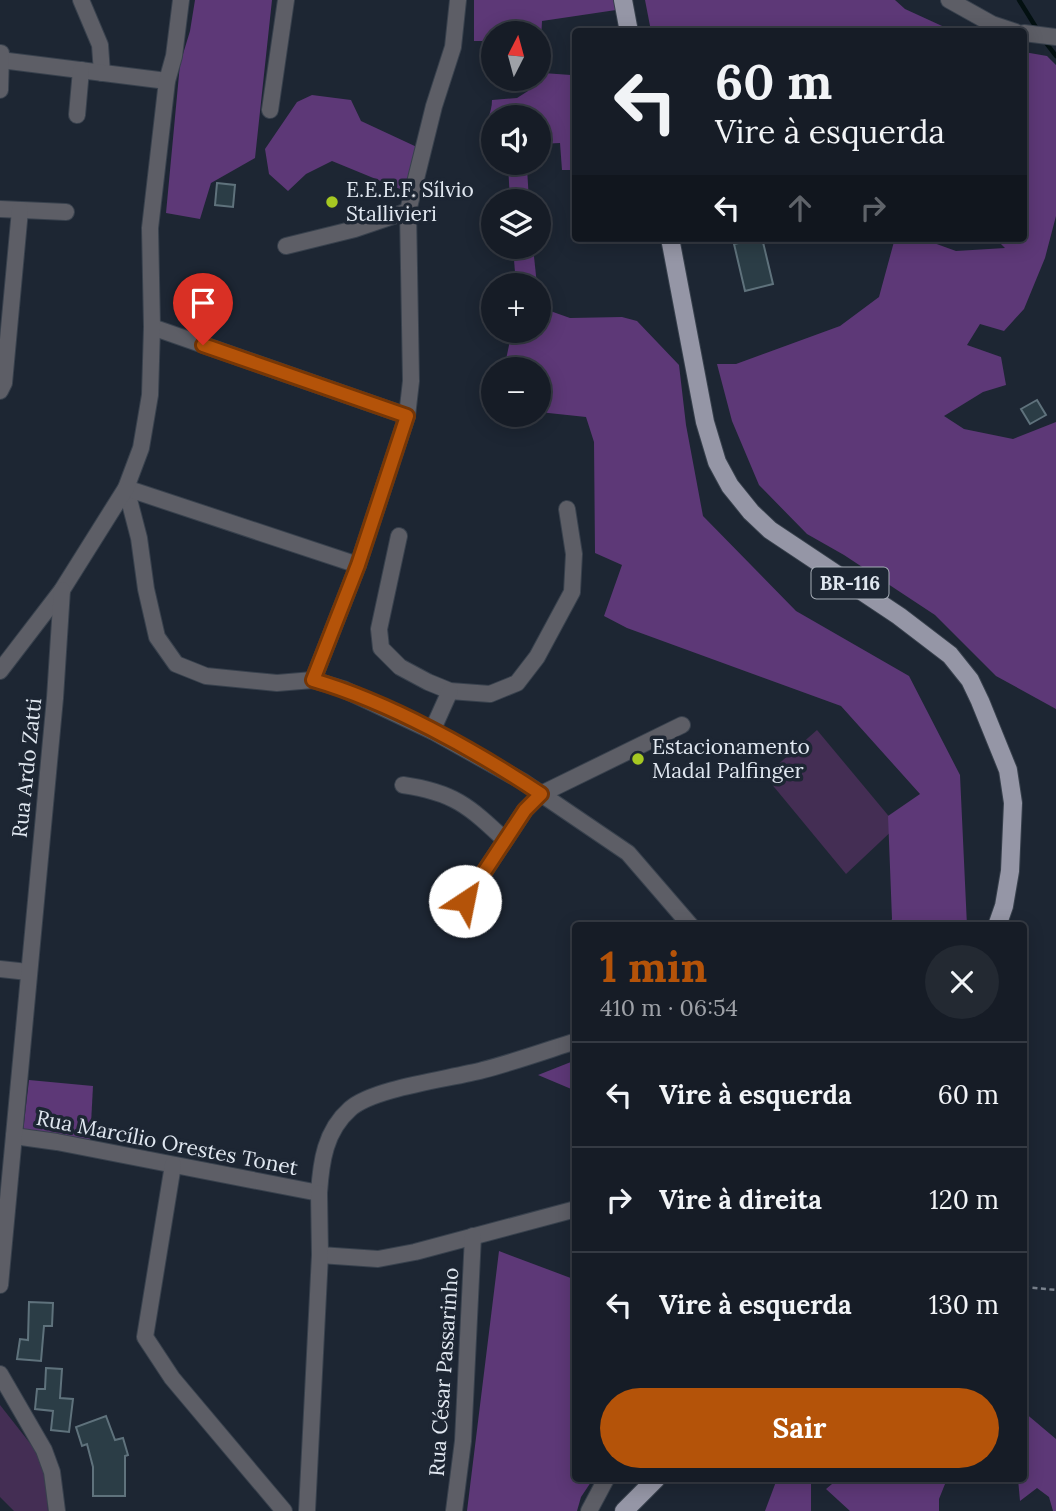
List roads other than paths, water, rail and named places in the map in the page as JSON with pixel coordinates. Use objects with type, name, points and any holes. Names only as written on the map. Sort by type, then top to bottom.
[{"type":"main road","points":[[623,0],[628,28]]},
{"type":"main road","name":"BR-116","points":[[671,242],[705,422],[718,462],[730,486],[770,530],[899,616],[950,655],[970,680],[1008,769],[1013,803],[1010,871],[998,922]]},
{"type":"main road","points":[[624,1511],[654,1482]]},
{"type":"main road","points":[[641,1511],[656,1482]]},
{"type":"street","points":[[81,0],[100,45],[102,73]]},
{"type":"street","points":[[0,671],[62,590],[127,488],[141,448],[150,395],[150,228],[167,81],[176,44],[181,0]]},
{"type":"street","points":[[270,110],[286,0]]},
{"type":"street","points":[[313,680],[358,565],[407,416],[411,381],[408,211],[434,106],[453,47],[458,0]]},
{"type":"street","points":[[949,0],[1004,28]]},
{"type":"street","points":[[1027,33],[1056,37]]},
{"type":"street","points":[[0,90],[1,57],[167,81]]},
{"type":"street","points":[[76,115],[81,70]]},
{"type":"street","points":[[0,209],[66,212]]},
{"type":"street","points":[[0,391],[4,383],[20,210]]},
{"type":"street","points":[[286,246],[355,229],[408,211]]},
{"type":"street","points":[[152,327],[407,416]]},
{"type":"street","points":[[127,488],[358,565]]},
{"type":"street","points":[[127,488],[157,637],[176,664],[206,676],[277,683],[313,680],[343,689],[432,731],[541,794],[628,853],[688,922]]},
{"type":"street","points":[[399,536],[379,629],[381,648],[400,667],[428,682],[450,691],[490,694],[517,683],[537,657],[572,592],[574,554],[567,509]]},
{"type":"street","name":"Rua Ardo Zatti","points":[[0,1285],[14,1136],[8,1116],[28,972],[55,698],[62,590]]},
{"type":"street","points":[[432,731],[450,691]]},
{"type":"street","points":[[465,901],[525,810],[541,794],[682,725]]},
{"type":"street","points":[[403,785],[428,789],[455,798],[475,812],[505,841]]},
{"type":"street","points":[[0,969],[28,972]]},
{"type":"street","name":"Rua Marcílio Orestes Tonet","points":[[14,1136],[319,1193],[323,1153],[332,1131],[350,1109],[371,1096],[486,1070],[572,1042]]},
{"type":"street","points":[[173,1165],[145,1337],[172,1378],[284,1511]]},
{"type":"street","points":[[307,1511],[320,1255],[319,1193]]},
{"type":"street","points":[[320,1255],[378,1259],[572,1210]]},
{"type":"street","name":"Rua César Passarinho","points":[[454,1511],[463,1441],[473,1236]]},
{"type":"street","points":[[0,1374],[44,1450],[52,1472],[57,1511]]},
{"type":"street","points":[[589,1511],[604,1482]]},
{"type":"waterway","points":[[1019,0],[1037,29]]},
{"type":"waterway","points":[[1043,39],[1056,56]]},
{"type":"place","name":"E.E.E.F. Sílvio Stallivieri","points":[[332,202]]},
{"type":"place","name":"Estacionamento Madal Palfinger","points":[[638,759]]}]
